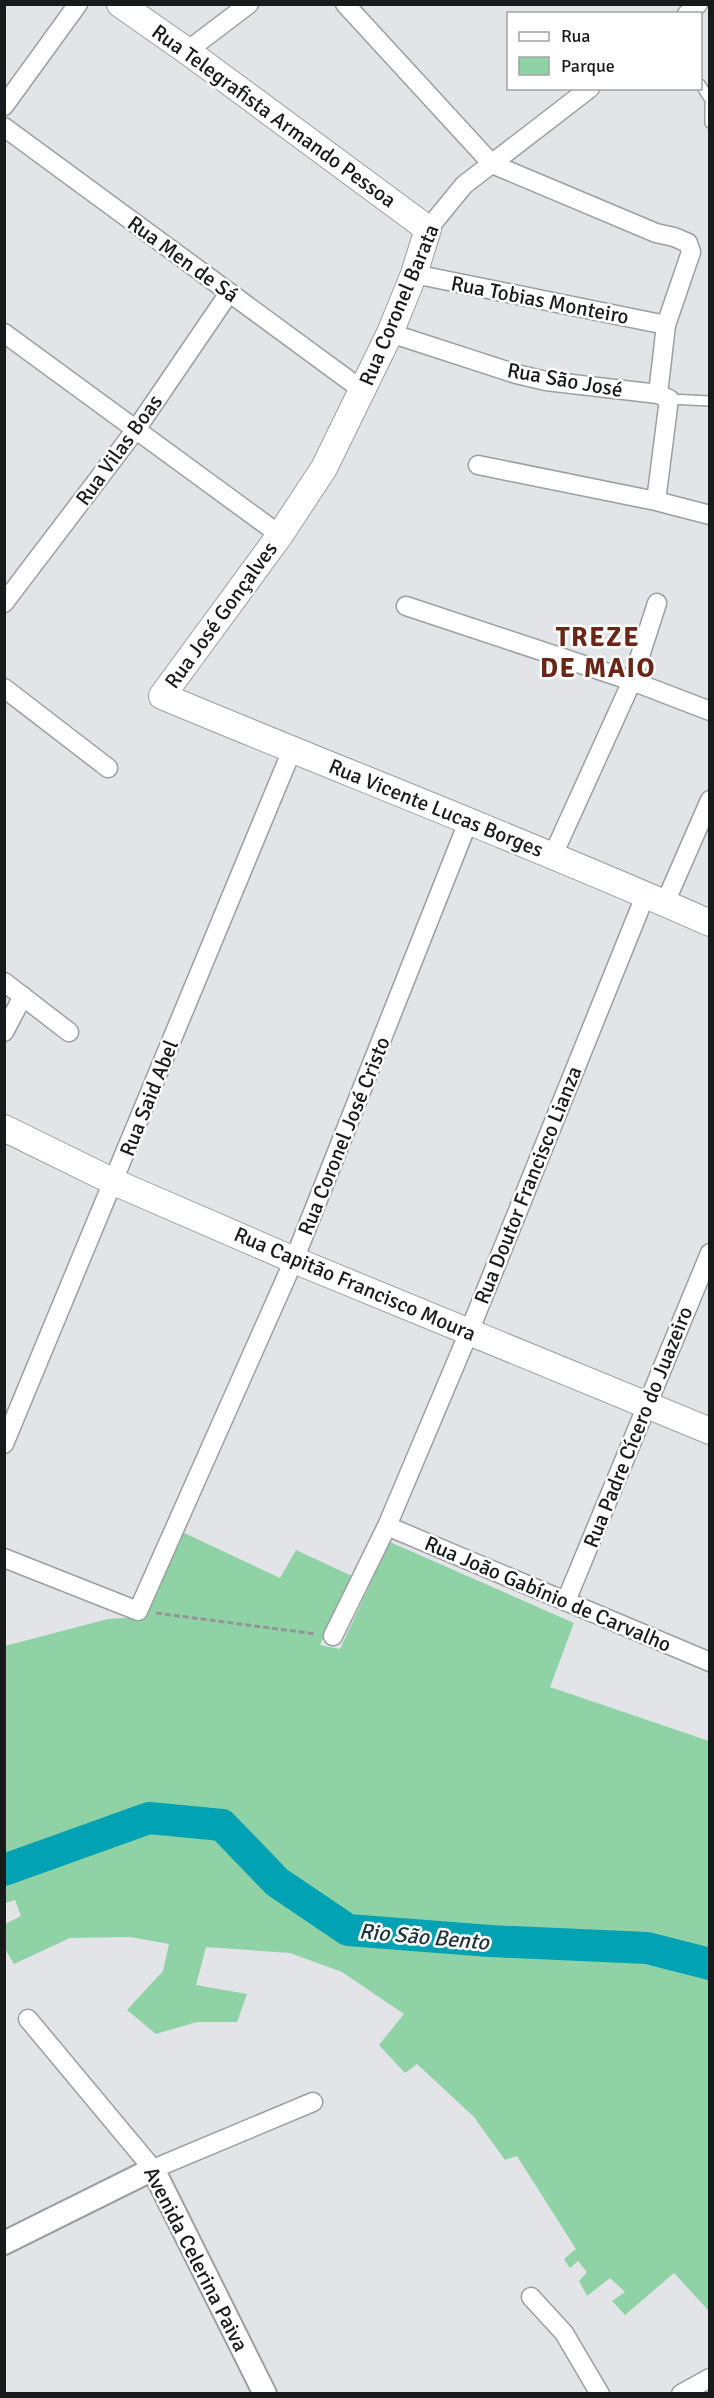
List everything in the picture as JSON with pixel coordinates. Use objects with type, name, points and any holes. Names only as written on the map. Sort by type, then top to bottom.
[{"type":"main road","name":"Rua Telegrafista Armando Pessoa","points":[[120,4],[428,229]]},
{"type":"main road","name":"Rua Coronel Barata","points":[[280,535],[324,468],[390,333],[414,274],[428,229]]},
{"type":"main road","name":"Rua José Gonçalves","points":[[162,696],[280,535]]},
{"type":"main road","name":"Rua Vicente Lucas Borges","points":[[162,696],[553,855],[710,922]]},
{"type":"main road","name":"Rua Capitão Francisco Moura","points":[[4,1128],[114,1182],[294,1260],[710,1431]]},
{"type":"street","points":[[4,106],[78,4]]},
{"type":"street","points":[[187,51],[249,4]]},
{"type":"street","points":[[345,4],[492,164],[656,233],[688,243],[691,252],[666,325],[656,501]]},
{"type":"street","name":"Rua Coronel Barata","points":[[428,229],[464,185],[587,90]]},
{"type":"street","name":"Rua Men de Sá","points":[[4,127],[362,390]]},
{"type":"street","name":"Rua Tobias Monteiro","points":[[414,274],[666,325]]},
{"type":"street","name":"Rua Vilas Boas","points":[[4,603],[137,428],[229,293]]},
{"type":"street","points":[[4,333],[137,428],[280,535]]},
{"type":"street","name":"Rua São José","points":[[390,333],[536,379],[663,397]]},
{"type":"street","points":[[478,465],[656,501],[710,515]]},
{"type":"street","points":[[553,855],[632,681],[657,603]]},
{"type":"street","points":[[406,606],[632,681],[710,711]]},
{"type":"street","points":[[4,688],[108,768]]},
{"type":"street","name":"Rua Said Abel","points":[[4,1444],[292,750]]},
{"type":"street","name":"Rua Doutor Francisco Lianza","points":[[333,1636],[387,1526],[655,899],[710,800]]},
{"type":"street","name":"Rua Coronel José Cristo","points":[[138,1611],[294,1260],[468,822]]},
{"type":"street","points":[[4,982],[69,1032]]},
{"type":"street","points":[[4,1032],[22,996]]},
{"type":"street","name":"Rua Padre Cícero do Juazeiro","points":[[566,1601],[710,1253]]},
{"type":"street","name":"Rua João Gabínio de Carvalho","points":[[387,1526],[710,1662]]},
{"type":"street","points":[[4,1558],[138,1611]]},
{"type":"street","name":"Avenida Celerina Paiva","points":[[28,2019],[153,2169],[265,2394]]},
{"type":"street","points":[[4,2243],[153,2169],[313,2102]]},
{"type":"street","points":[[531,2297],[564,2332],[600,2394]]},
{"type":"street","points":[[681,2394],[710,2378]]},
{"type":"lane","points":[[702,87],[710,100]]},
{"type":"lane","points":[[710,105],[710,123]]},
{"type":"lane","name":"Rua São José","points":[[663,397],[710,402]]},
{"type":"path","points":[[138,1611],[333,1636]]},
{"type":"green space","points":[[178,1530],[280,1578],[296,1550],[352,1576],[320,1645],[340,1649],[390,1542],[574,1623],[550,1687],[709,1741],[709,2311],[674,2273],[625,2315],[612,2301],[625,2292],[610,2278],[587,2296],[579,2281],[587,2272],[578,2261],[570,2268],[564,2259],[576,2249],[517,2156],[505,2160],[474,2117],[417,2064],[405,2073],[379,2045],[404,2014],[342,1972],[290,1953],[206,1947],[196,1985],[247,1994],[237,2022],[197,2022],[156,2034],[127,2010],[163,1971],[169,1944],[130,1937],[70,1938],[14,1964],[5,1949],[5,1924],[21,1916],[15,1900],[5,1903],[5,1646],[108,1619],[138,1617]]},
{"type":"waterway","name":"Rio São Bento","points":[[4,1870],[149,1818],[222,1825],[277,1882],[348,1930],[490,1941],[647,1948],[710,1964]]},
{"type":"district","name":"TREZE DE MAIO","points":[[598,652]]}]
